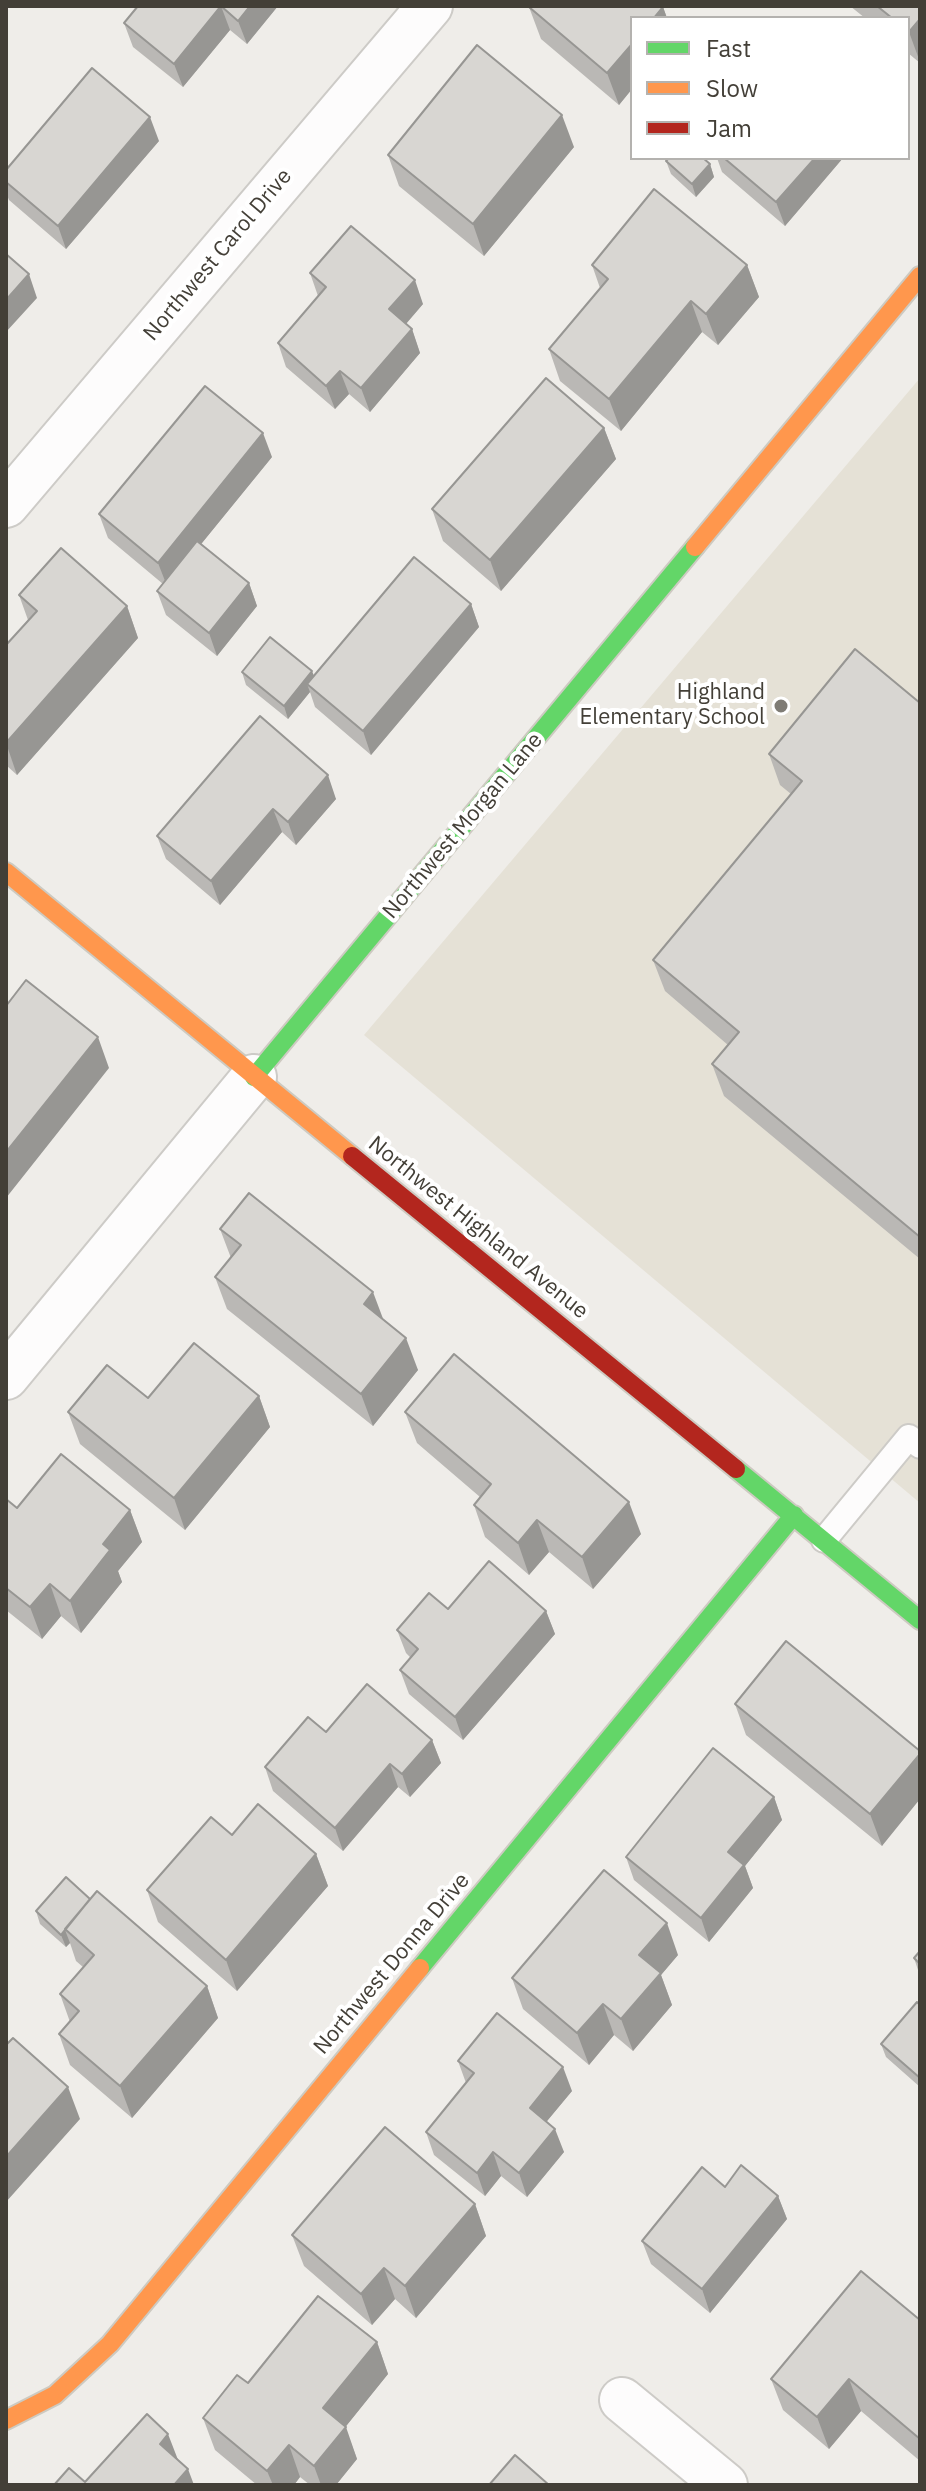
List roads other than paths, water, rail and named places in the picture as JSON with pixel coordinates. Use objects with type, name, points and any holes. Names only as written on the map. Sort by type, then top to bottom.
[{"type":"street","name":"Northwest Carol Drive","points":[[6,505],[430,6]]},
{"type":"street","name":"Northwest Morgan Lane","points":[[6,1377],[920,276]]},
{"type":"street","name":"Northwest Highland Avenue","points":[[6,872],[920,1620]]},
{"type":"street","name":"Northwest Donna Drive","points":[[6,2420],[55,2395],[110,2344],[794,1515]]},
{"type":"street","points":[[622,2400],[725,2485]]},
{"type":"lane","points":[[824,1540],[916,1439]]},
{"type":"place","name":"Highland Elementary School","points":[[781,706]]}]
